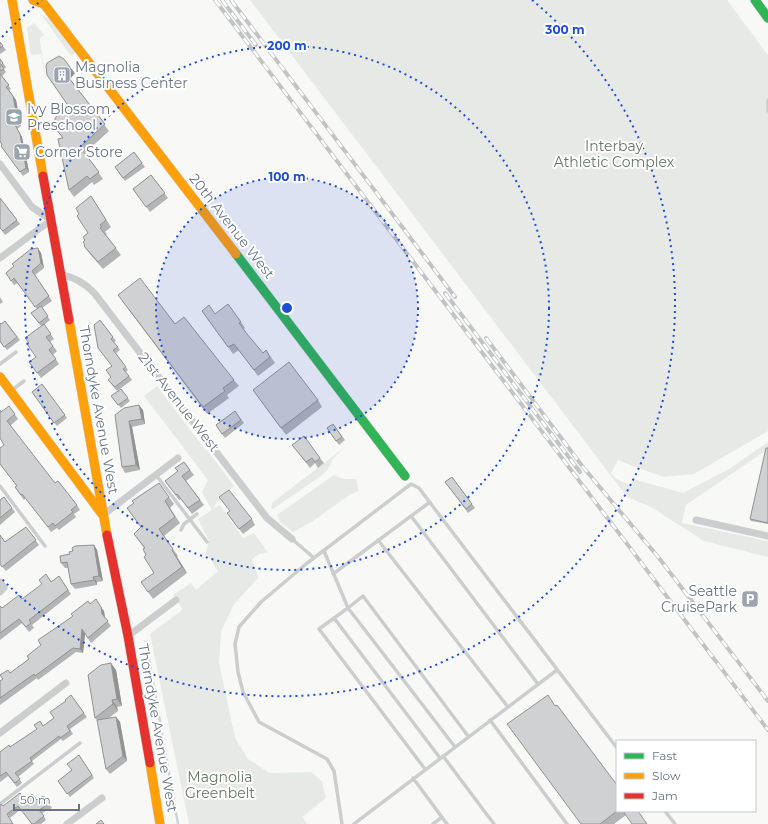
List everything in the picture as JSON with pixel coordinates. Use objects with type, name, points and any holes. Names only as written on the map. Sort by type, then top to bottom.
[{"type":"main road","name":"Thorndyke Avenue West","points":[[12,0],[103,515],[128,636],[160,824]]},
{"type":"main road","name":"20th Avenue West","points":[[33,0],[44,4],[330,376],[404,476]]},
{"type":"main road","points":[[755,0],[767,13]]},
{"type":"main road","points":[[0,377],[103,515]]},
{"type":"street","points":[[0,164],[32,207],[51,220],[0,258]]},
{"type":"street","name":"21st Avenue West","points":[[61,275],[76,278],[86,284],[95,294],[267,518],[292,539]]},
{"type":"street","points":[[103,515],[178,458]]},
{"type":"street","points":[[696,520],[768,536]]},
{"type":"street","points":[[128,636],[176,600]]},
{"type":"street","points":[[0,733],[66,683]]},
{"type":"street","points":[[67,824],[102,798]]},
{"type":"lane","points":[[768,100],[768,111]]},
{"type":"lane","points":[[0,364],[16,352]]},
{"type":"lane","points":[[10,391],[24,380]]},
{"type":"lane","points":[[156,475],[207,542]]},
{"type":"lane","points":[[342,824],[334,771],[327,759],[259,722],[243,692],[238,672],[235,644],[239,627],[261,602],[314,558],[411,484],[419,488],[430,502],[616,747]]},
{"type":"lane","points":[[0,486],[45,546]]},
{"type":"lane","points":[[334,574],[430,502]]},
{"type":"lane","points":[[181,530],[190,519],[197,514]]},
{"type":"lane","points":[[411,516],[538,684]]},
{"type":"lane","points":[[292,539],[314,558]]},
{"type":"lane","points":[[378,540],[508,707]]},
{"type":"lane","points":[[324,551],[348,608],[455,747]]},
{"type":"lane","points":[[425,769],[319,629],[363,596],[468,736]]},
{"type":"lane","points":[[334,618],[494,824]]},
{"type":"lane","points":[[354,824],[468,736],[557,670]]},
{"type":"lane","points":[[490,720],[567,824]]},
{"type":"lane","points":[[0,804],[80,743]]},
{"type":"lane","points":[[413,778],[447,824]]},
{"type":"lane","points":[[666,812],[675,824]]},
{"type":"lane","points":[[433,824],[442,817]]},
{"type":"green space","name":"Interbay Athletic Complex","points":[[250,0],[727,0],[768,55],[768,431],[694,474],[663,477],[618,460],[611,473],[616,479],[630,485],[633,479],[683,493],[729,469],[768,442],[768,449],[686,505],[682,523],[768,541],[768,557],[704,541],[651,507],[627,497]]},
{"type":"green space","points":[[41,14],[51,20],[76,52],[71,56]]},
{"type":"green space","points":[[34,23],[44,35],[40,38],[40,41],[46,80],[41,54],[31,55],[27,28]]},
{"type":"green space","name":"Magnolia Greenbelt","points":[[157,386],[234,486],[216,503],[213,509],[220,505],[243,538],[254,533],[268,553],[259,554],[252,559],[258,578],[234,604],[221,632],[219,663],[235,738],[248,759],[270,773],[311,772],[322,781],[326,798],[302,817],[307,824],[189,824],[150,634],[181,611],[182,608],[173,595],[191,583],[196,590],[218,571],[206,553],[209,541],[198,519],[212,510],[202,492],[208,480],[144,396]]},
{"type":"green space","points":[[345,447],[333,459],[328,469],[321,476],[273,509],[271,508],[272,503]]},
{"type":"green space","points":[[334,475],[343,479],[356,479],[359,491],[351,494],[313,521],[293,532],[280,522],[277,515]]},
{"type":"building","points":[[59,56],[64,59],[70,67],[65,73],[105,124],[80,147],[99,172],[90,179],[87,176],[69,190],[58,139],[63,138],[56,129],[55,118],[69,107],[47,75],[46,66],[47,63]]},
{"type":"building","points":[[0,59],[3,63],[1,65],[4,69],[0,71]]},
{"type":"building","points":[[0,74],[9,85],[6,87],[13,96],[18,122],[15,125],[20,134],[26,168],[20,172],[1,146]]},
{"type":"building","points":[[134,152],[142,163],[123,178],[115,167]]},
{"type":"building","points":[[151,175],[165,193],[146,207],[133,189]]},
{"type":"building","points":[[91,196],[106,220],[100,225],[102,227],[100,228],[116,248],[98,262],[84,246],[85,245],[83,242],[85,240],[83,237],[88,233],[77,216],[79,214],[76,208]]},
{"type":"building","points":[[0,198],[17,220],[3,231],[0,228]]},
{"type":"building","points":[[38,248],[41,263],[32,271],[49,296],[35,307],[14,278],[11,281],[6,273],[14,266],[12,264],[31,249]]},
{"type":"building","points":[[140,278],[175,324],[184,317],[234,380],[223,388],[225,391],[203,407],[118,295]]},
{"type":"building","points":[[228,304],[241,322],[239,323],[247,334],[263,353],[266,350],[270,357],[254,370],[234,344],[228,347],[202,311],[209,305],[215,314]]},
{"type":"building","points":[[41,306],[48,316],[39,323],[31,313]]},
{"type":"building","points":[[100,320],[113,337],[111,339],[118,347],[113,350],[126,367],[123,369],[129,376],[115,387],[108,380],[111,377],[106,370],[112,366],[98,348],[94,325]]},
{"type":"building","points":[[5,321],[17,337],[4,347],[0,341],[0,323],[1,324]]},
{"type":"building","points":[[44,324],[51,334],[46,337],[53,346],[49,350],[56,359],[37,373],[29,362],[36,357],[27,344],[29,343],[25,338]]},
{"type":"building","points":[[289,362],[318,400],[281,428],[253,390]]},
{"type":"building","points":[[42,384],[65,415],[54,423],[32,392]]},
{"type":"building","points":[[121,389],[128,398],[118,405],[111,396]]},
{"type":"building","points":[[139,405],[142,419],[129,421],[136,465],[122,467],[115,415],[124,408]]},
{"type":"building","points":[[9,406],[15,414],[7,421],[55,483],[58,481],[77,505],[71,510],[73,512],[55,526],[53,523],[48,527],[22,494],[21,495],[15,487],[17,486],[0,464],[0,448],[4,445],[0,438],[0,410],[1,412]]},
{"type":"building","points":[[235,411],[241,420],[222,434],[216,425]]},
{"type":"building","points":[[333,424],[342,437],[336,441],[327,428]]},
{"type":"building","points":[[304,436],[320,458],[315,462],[312,458],[306,462],[292,445]]},
{"type":"building","points":[[766,448],[768,448],[768,523],[750,519]]},
{"type":"building","points":[[184,462],[190,470],[182,476],[200,500],[188,508],[165,481],[178,471],[175,468]]},
{"type":"building","points":[[452,477],[472,504],[466,509],[445,482]]},
{"type":"building","points":[[159,483],[169,497],[165,501],[175,517],[159,529],[173,549],[172,550],[182,567],[148,592],[141,582],[154,573],[144,557],[146,555],[143,549],[145,548],[134,534],[141,527],[127,508],[134,503],[132,501]]},
{"type":"building","points":[[229,490],[252,519],[239,529],[227,513],[230,511],[219,497]]},
{"type":"building","points":[[4,497],[12,508],[0,518],[0,500]]},
{"type":"building","points":[[26,527],[36,540],[2,567],[0,564],[0,535],[5,542]]},
{"type":"building","points":[[94,545],[99,576],[93,577],[94,580],[71,584],[67,562],[61,563],[60,556],[70,554],[69,552],[73,551],[72,548],[75,546]]},
{"type":"building","points":[[46,574],[51,582],[59,576],[68,590],[29,620],[31,623],[26,627],[19,619],[0,633],[0,606],[2,608],[19,595],[22,599],[42,584],[39,580]]},
{"type":"building","points":[[96,599],[101,607],[102,614],[108,621],[88,638],[82,629],[80,649],[73,648],[35,676],[34,674],[0,698],[0,681],[3,679],[0,675],[8,670],[10,673],[29,659],[27,656],[41,645],[38,640],[73,616],[71,614],[88,601],[90,604]]},
{"type":"building","points":[[111,663],[117,699],[112,700],[113,704],[95,718],[88,675],[101,665]]},
{"type":"building","points":[[71,695],[84,713],[67,726],[70,731],[60,738],[59,736],[30,758],[32,761],[15,773],[20,779],[15,783],[6,772],[0,776],[0,752],[37,729],[34,725],[40,721],[43,726],[54,718],[50,712],[66,701],[65,700]]},
{"type":"building","points":[[548,695],[616,784],[616,812],[600,824],[581,824],[507,724]]},
{"type":"building","points":[[116,717],[123,756],[106,769],[97,720]]},
{"type":"building","points":[[79,755],[92,775],[67,794],[58,781],[72,770],[67,764]]},
{"type":"building","points":[[20,793],[25,800],[32,794],[37,800],[42,796],[45,797],[49,804],[39,810],[44,816],[32,824],[18,806],[7,814],[13,824],[0,824],[0,805],[1,804],[3,806]]},
{"type":"building","points":[[624,812],[639,812],[647,824],[632,824]]},
{"type":"building","points":[[101,820],[104,824],[96,824]]},
{"type":"waterway","points":[[146,642],[178,824]]},
{"type":"railway","points":[[215,0],[768,730]]},
{"type":"railway","points":[[222,0],[256,45]]},
{"type":"railway","points":[[231,0],[455,297]]},
{"type":"railway","points":[[445,293],[580,472]]},
{"type":"railway","points":[[486,338],[583,467],[659,558],[768,701]]},
{"type":"traffic: fast","points":[[755,0],[768,18]]},
{"type":"traffic: fast","points":[[236,254],[405,476]]},
{"type":"traffic: slow","points":[[12,0],[43,176]]},
{"type":"traffic: slow","points":[[33,0],[44,4],[236,254]]},
{"type":"traffic: slow","points":[[69,320],[107,535]]},
{"type":"traffic: slow","points":[[0,377],[102,514]]},
{"type":"traffic: slow","points":[[150,763],[160,824]]},
{"type":"traffic: jam","points":[[43,176],[69,320]]},
{"type":"traffic: jam","points":[[107,535],[128,636],[150,763]]},
{"type":"place","name":"Magnolia Business Center","points":[[62,75]]},
{"type":"place","name":"Ivy Blossom Preschool","points":[[14,117]]},
{"type":"place","name":"Corner Store","points":[[22,152]]},
{"type":"place","name":"Seattle CruisePark","points":[[750,599]]}]
